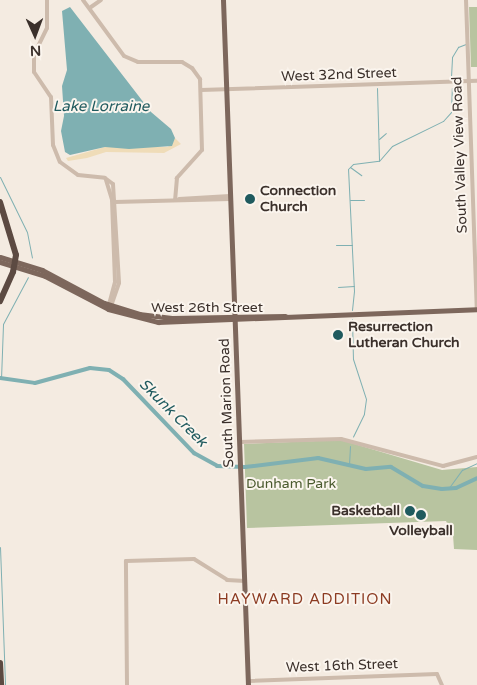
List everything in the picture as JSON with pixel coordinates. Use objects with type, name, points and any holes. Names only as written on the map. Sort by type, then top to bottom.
[{"type":"highway","points":[[0,202],[15,244],[15,263],[0,301]]},
{"type":"highway","points":[[0,663],[1,685]]},
{"type":"main road","name":"South Marion Road","points":[[223,0],[248,683]]},
{"type":"main road","name":"West 26th Street","points":[[0,257],[48,273],[109,306],[140,319],[235,319],[477,309]]},
{"type":"main road","name":"West 26th Street","points":[[0,262],[15,263]]},
{"type":"main road","name":"West 26th Street","points":[[109,306],[145,316],[172,320],[235,319]]},
{"type":"street","points":[[47,0],[47,31],[34,55],[34,70],[51,97],[54,151],[62,165],[73,173],[105,178],[113,184],[119,286],[109,306]]},
{"type":"street","points":[[83,0],[91,7],[124,56],[138,62],[182,62],[197,73],[201,90],[202,150],[178,176],[174,200]]},
{"type":"street","points":[[91,7],[102,0]]},
{"type":"street","name":"South Valley View Road","points":[[466,0],[477,309]]},
{"type":"street","name":"West 32nd Street","points":[[201,90],[477,81]]},
{"type":"street","points":[[114,201],[230,198]]},
{"type":"street","points":[[240,442],[341,439],[439,466],[453,465],[477,457]]},
{"type":"street","points":[[127,685],[126,561],[194,559],[225,579],[245,581]]},
{"type":"street","name":"West 16th Street","points":[[248,683],[437,674],[442,685]]},
{"type":"green space","points":[[469,7],[477,7],[477,67],[471,67]]},
{"type":"green space","name":"Dunham Park","points":[[341,440],[442,470],[477,467],[477,550],[454,549],[453,535],[446,521],[247,528],[244,444]]},
{"type":"sand","points":[[175,138],[181,144],[164,153],[106,152],[68,161],[66,158],[105,147],[168,147]]},
{"type":"water","name":"Lake Lorraine","points":[[70,7],[151,112],[171,129],[175,138],[172,146],[129,149],[105,147],[70,155],[65,152],[61,131],[64,116],[62,86],[67,70],[62,11]]},
{"type":"waterway","points":[[451,77],[452,57],[458,47],[466,44]]},
{"type":"waterway","points":[[377,88],[379,160]]},
{"type":"waterway","points":[[352,310],[354,291],[348,169],[353,164],[379,161],[392,146],[443,121],[451,112],[452,88]]},
{"type":"waterway","points":[[379,139],[386,133]]},
{"type":"waterway","points":[[350,167],[361,175]]},
{"type":"waterway","points":[[0,177],[27,232],[32,258]]},
{"type":"waterway","points":[[350,200],[364,200]]},
{"type":"waterway","points":[[336,245],[352,245]]},
{"type":"waterway","points":[[1,379],[3,324],[28,277]]},
{"type":"waterway","points":[[338,287],[354,286]]},
{"type":"waterway","points":[[352,319],[353,359],[366,399],[364,414],[353,437]]},
{"type":"waterway","name":"Skunk Creek","points":[[0,378],[35,383],[90,368],[109,370],[123,379],[194,453],[217,466],[245,467],[318,458],[366,469],[391,467],[423,486],[442,489],[456,488],[477,478]]},
{"type":"waterway","points":[[349,465],[350,446]]},
{"type":"waterway","points":[[448,489],[462,470],[477,463]]},
{"type":"waterway","points":[[0,547],[5,685]]},
{"type":"place","name":"Connection Church","points":[[250,199]]},
{"type":"place","name":"Resurrection Lutheran Church","points":[[338,335]]},
{"type":"place","name":"Basketball","points":[[410,511]]},
{"type":"place","name":"Volleyball","points":[[421,515]]},
{"type":"district","name":"HAYWARD ADDITION","points":[[305,600]]}]
